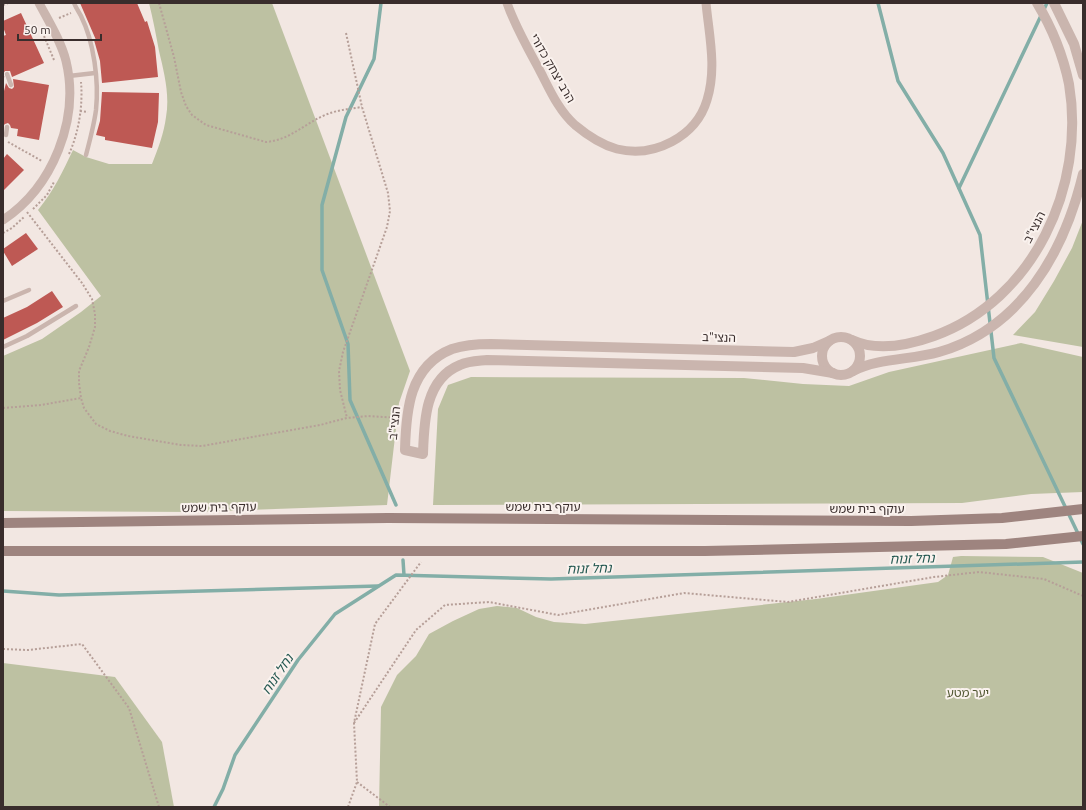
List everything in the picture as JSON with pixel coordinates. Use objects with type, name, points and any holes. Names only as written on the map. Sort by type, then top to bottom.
[{"type":"main road","name":"עוקף בית שמש","points":[[3,522],[388,518],[911,521],[1002,518],[1083,509]]},
{"type":"main road","points":[[3,551],[705,551],[998,544],[1083,536]]},
{"type":"street","points":[[3,220],[21,205],[37,188],[51,166],[61,145],[70,104],[69,76],[66,60],[60,44],[39,3]]},
{"type":"street","name":"הרב יצחק כדורי","points":[[508,3],[521,36],[556,101],[574,124],[595,140],[617,149],[640,151],[661,147],[680,137],[696,122],[707,100],[712,75],[706,3]]},
{"type":"street","name":"הנצי\"ב","points":[[852,340],[871,346],[894,346],[928,338],[958,326],[984,310],[1006,291],[1040,246],[1052,222],[1068,174],[1071,153],[1072,118],[1069,84],[1060,52],[1047,21],[1037,3]]},
{"type":"street","points":[[1054,3],[1074,44],[1083,75]]},
{"type":"street","points":[[852,371],[858,364],[860,355],[858,346],[847,337],[830,340],[824,347],[822,359],[826,367],[833,373],[841,375],[852,371],[865,365],[916,357],[953,348],[985,332],[998,322],[1022,300],[1032,288],[1057,249],[1069,222],[1083,174]]},
{"type":"street","name":"הנצי\"ב","points":[[830,340],[813,348],[794,352],[491,344],[469,345],[452,349],[438,356],[427,365],[413,388],[406,418],[405,450],[423,454],[427,409],[435,386],[450,370],[460,365],[472,362],[487,360],[803,368],[833,373]]},
{"type":"lane","points":[[74,3],[81,16],[88,35],[95,73],[96,110],[86,155]]},
{"type":"lane","points":[[69,76],[95,73]]},
{"type":"lane","points":[[7,74],[11,85]]},
{"type":"lane","points":[[6,135],[7,127]]},
{"type":"lane","points":[[3,301],[28,290]]},
{"type":"lane","points":[[3,347],[27,336],[76,306]]},
{"type":"path","points":[[3,5],[8,3]]},
{"type":"path","points":[[160,3],[184,99],[192,115],[206,125],[266,142],[276,142],[298,132],[310,123],[326,115],[340,110],[362,107]]},
{"type":"path","points":[[41,30],[56,63]]},
{"type":"path","points":[[346,33],[362,107],[388,193],[390,211],[387,227],[343,352],[339,371],[340,390],[347,418]]},
{"type":"path","points":[[4,141],[42,161],[39,166]]},
{"type":"path","points":[[21,205],[82,282],[92,299],[95,314],[95,327],[79,371],[81,398],[84,408],[96,424],[110,432],[180,445],[202,446],[320,425],[347,418],[368,416],[406,418]]},
{"type":"path","points":[[3,408],[41,405],[81,398]]},
{"type":"path","points":[[348,807],[357,782],[354,723],[375,624],[429,551]]},
{"type":"path","points":[[354,723],[416,630],[445,605],[489,602],[558,615],[684,593],[788,602],[948,575],[979,572],[1044,579],[1083,596]]},
{"type":"path","points":[[3,649],[28,650],[82,644],[129,708],[159,807]]},
{"type":"path","points":[[357,782],[390,807]]},
{"type":"green space","points":[[149,3],[272,3],[410,371],[399,403],[387,505],[195,512],[3,511],[3,356],[42,339],[101,296],[38,210],[53,189],[73,150],[86,157],[109,164],[152,164],[164,129],[167,109],[167,92]]},
{"type":"green space","points":[[1083,220],[1083,347],[1013,335],[1035,312],[1054,281],[1072,248]]},
{"type":"green space","points":[[1021,343],[1083,357],[1083,492],[1031,494],[962,503],[433,505],[438,409],[448,385],[471,377],[744,378],[803,384],[849,386],[889,372]]},
{"type":"green space","name":"יער מטע","points":[[953,557],[1043,557],[1083,573],[1083,807],[379,807],[381,707],[397,675],[416,656],[429,634],[479,609],[497,606],[517,608],[536,617],[554,622],[585,624],[816,599],[938,582],[948,575]]},
{"type":"green space","points":[[3,663],[115,677],[162,742],[174,807],[3,807]]},
{"type":"building","points":[[80,3],[137,3],[145,22],[147,21],[155,47],[158,77],[102,83],[100,61],[94,40],[96,40]]},
{"type":"building","points":[[21,13],[44,63],[12,77],[10,71],[5,71],[3,74],[3,36],[6,35],[3,27],[3,21]]},
{"type":"building","points":[[13,79],[49,85],[39,140],[17,136],[18,129],[11,128],[8,123],[3,126],[3,95],[6,83],[9,88],[12,89],[14,87]]},
{"type":"building","points":[[102,92],[159,93],[158,122],[152,148],[105,140],[105,137],[96,135],[100,121]]},
{"type":"building","points":[[7,154],[24,170],[3,191],[3,159]]},
{"type":"building","points":[[26,233],[38,249],[12,266],[3,249]]},
{"type":"building","points":[[52,291],[63,307],[37,323],[3,340],[3,318],[27,307]]},
{"type":"waterway","points":[[381,3],[374,59],[346,117],[322,205],[322,270],[348,344],[350,400],[396,505]]},
{"type":"waterway","points":[[878,3],[898,81],[943,153],[980,235],[994,358],[1083,544]]},
{"type":"waterway","points":[[959,188],[1047,3]]},
{"type":"waterway","points":[[403,560],[404,575]]},
{"type":"waterway","name":"נחל זנוח","points":[[214,807],[223,789],[235,755],[298,660],[335,614],[396,575],[551,579],[1083,562]]},
{"type":"waterway","points":[[3,591],[59,595],[378,586]]}]
